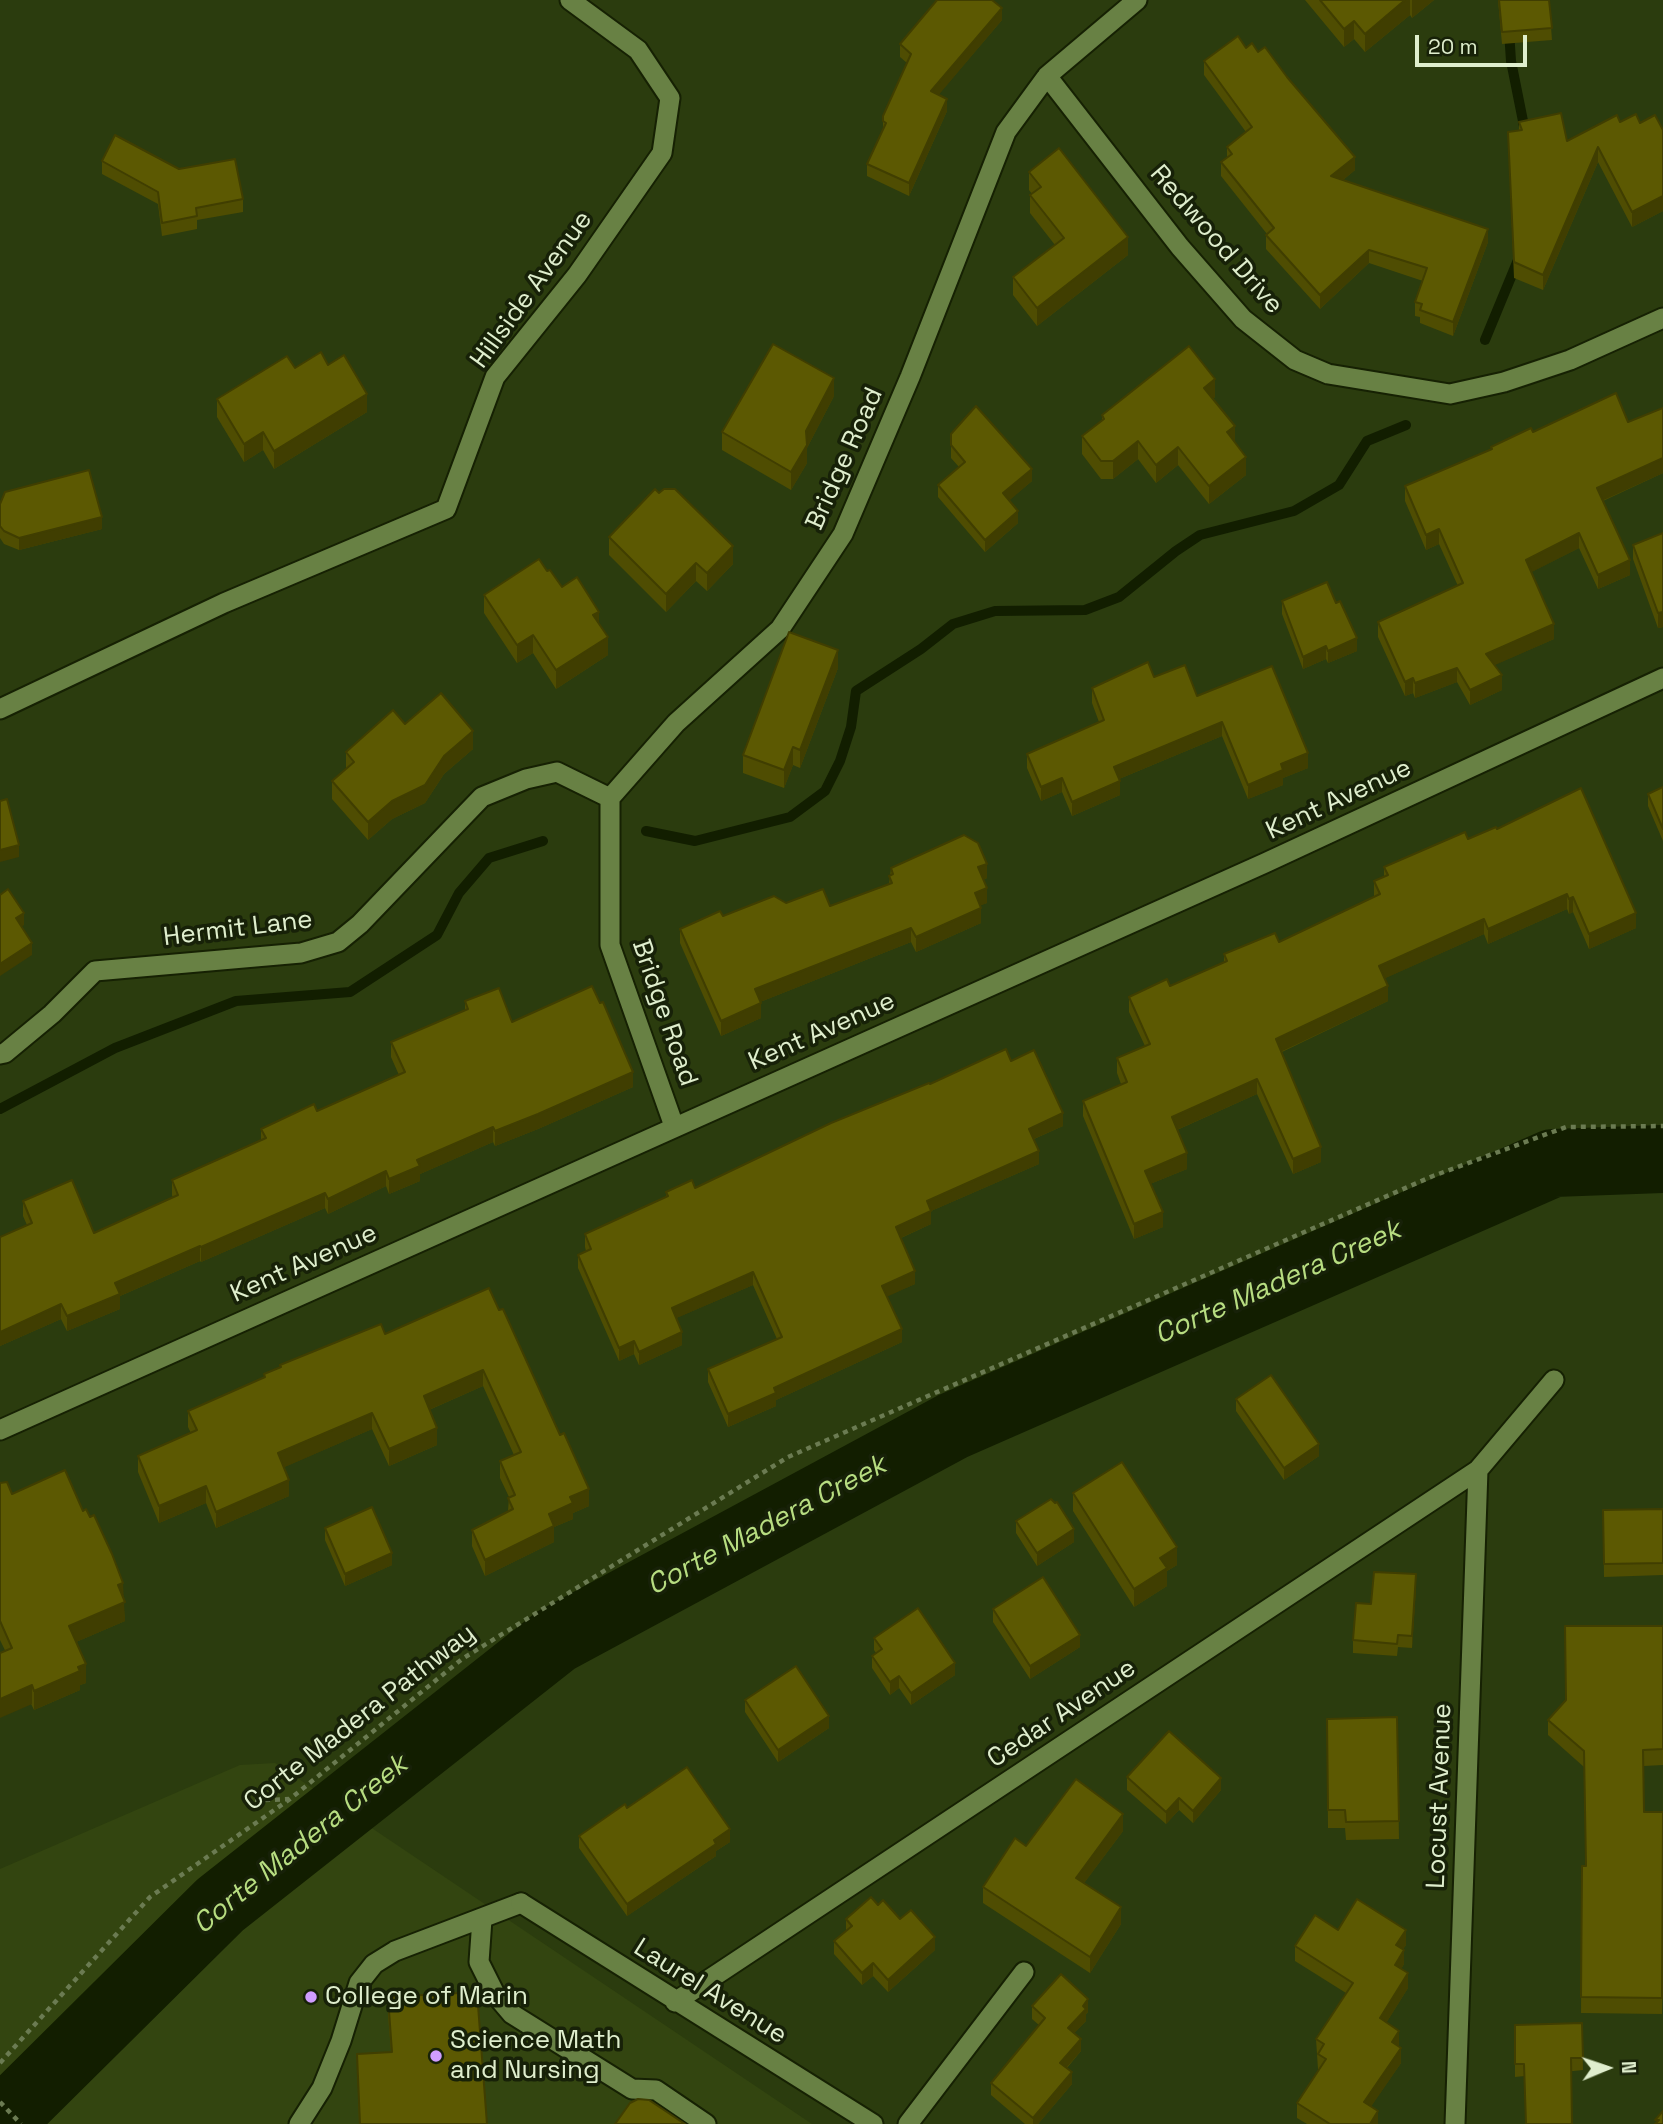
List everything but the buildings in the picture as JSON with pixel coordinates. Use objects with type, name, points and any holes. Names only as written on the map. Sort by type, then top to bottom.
[{"type":"street","name":"Hillside Avenue","points":[[0,709],[224,603],[446,509],[495,377],[577,275],[662,153],[670,98],[638,50],[570,0]]},
{"type":"street","name":"Bridge Road","points":[[674,1126],[610,945],[610,798],[676,723],[780,629],[844,534],[910,377],[1006,132],[1047,76],[1137,0]]},
{"type":"street","name":"Redwood Drive","points":[[1047,76],[1180,247],[1243,319],[1295,360],[1328,374],[1450,394],[1504,382],[1570,360],[1663,318]]},
{"type":"street","name":"Kent Avenue","points":[[0,1430],[1265,863],[1663,678]]},
{"type":"street","name":"Hermit Lane","points":[[0,1054],[5,1053],[52,1014],[94,971],[301,953],[338,942],[360,924],[482,797],[526,779],[557,772],[610,798]]},
{"type":"street","name":"Cedar Avenue","points":[[675,2002],[1478,1470],[1554,1380]]},
{"type":"street","name":"Locust Avenue","points":[[1455,2124],[1478,1470]]},
{"type":"street","name":"Laurel Avenue","points":[[482,1920],[521,1903],[873,2124]]},
{"type":"street","points":[[299,2124],[322,2088],[341,2041],[359,1983],[373,1964],[395,1951],[482,1920],[479,1962],[495,1994],[512,2014],[632,2089],[656,2090],[706,2124]]},
{"type":"street","points":[[908,2124],[1024,1972]]},
{"type":"path","name":"Corte Madera Pathway","points":[[0,2063],[150,1897],[290,1798],[462,1659],[788,1457],[1433,1176],[1566,1127],[1663,1126]]},
{"type":"path","points":[[245,1801],[290,1798]]},
{"type":"path","points":[[0,2102],[21,2124]]},
{"type":"shaded area","name":"College of Marin","points":[[275,1763],[812,2124],[0,2124],[0,1869],[240,1765]]},
{"type":"waterway","points":[[1509,31],[1511,61],[1526,136]]},
{"type":"waterway","points":[[1485,340],[1518,260]]},
{"type":"waterway","points":[[646,831],[695,841],[790,817],[825,791],[840,761],[851,727],[856,691],[921,649],[953,624],[995,611],[1085,610],[1119,597],[1200,535],[1294,511],[1339,485],[1367,441],[1406,425]]},
{"type":"waterway","points":[[0,1109],[115,1048],[236,1001],[350,992],[437,935],[459,893],[489,858],[543,841]]},
{"type":"waterway","name":"Corte Madera Creek","points":[[0,2123],[220,1905],[556,1640],[953,1426],[1553,1163],[1663,1159]]},
{"type":"place","name":"College of Marin","points":[[311,1997]]},
{"type":"place","name":"Science Math and Nursing","points":[[436,2056]]}]
